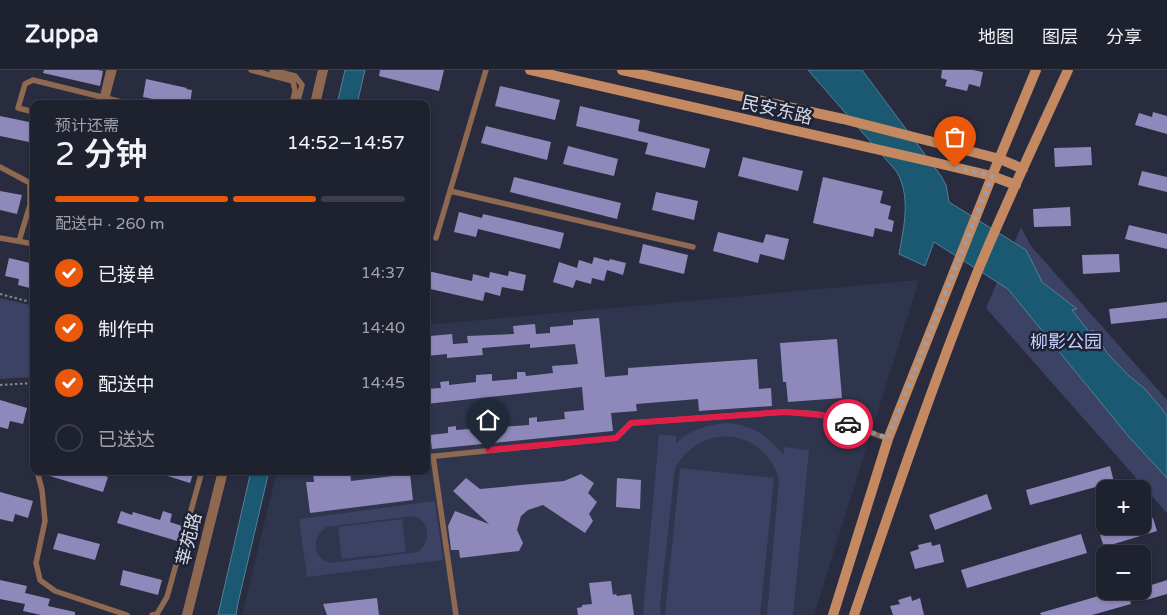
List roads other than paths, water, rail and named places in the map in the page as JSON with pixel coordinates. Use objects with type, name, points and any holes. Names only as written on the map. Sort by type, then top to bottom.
[{"type":"main road","name":"民安东路","points":[[530,70],[992,176],[1016,185]]},
{"type":"main road","name":"民安东路","points":[[622,70],[843,119],[1000,159],[1023,168]]},
{"type":"main road","points":[[833,615],[888,438],[1036,70]]},
{"type":"main road","points":[[854,615],[907,460],[976,274],[1068,70]]},
{"type":"street","points":[[316,100],[323,70]]},
{"type":"street","name":"莘苑路","points":[[187,615],[222,475]]},
{"type":"lane","points":[[104,100],[109,70]]},
{"type":"lane","points":[[104,100],[114,70]]},
{"type":"lane","points":[[251,70],[293,81],[295,91],[293,100]]},
{"type":"lane","points":[[272,70],[295,76],[302,85],[298,100]]},
{"type":"lane","points":[[436,238],[486,70]]},
{"type":"lane","points":[[30,111],[18,108],[25,84],[34,80],[101,100]]},
{"type":"lane","points":[[0,167],[30,183],[30,205],[19,241]]},
{"type":"lane","points":[[450,191],[693,247]]},
{"type":"lane","points":[[0,238],[30,243]]},
{"type":"lane","points":[[430,456],[616,438],[631,423],[784,412],[822,415],[888,438]]},
{"type":"lane","points":[[433,456],[456,615]]},
{"type":"lane","points":[[38,475],[42,490],[45,521],[36,563],[40,580],[56,591],[127,615]]},
{"type":"lane","points":[[152,615],[157,614],[167,597],[201,475]]},
{"type":"park label","name":"柳影公园","points":[[1066,342]]}]
